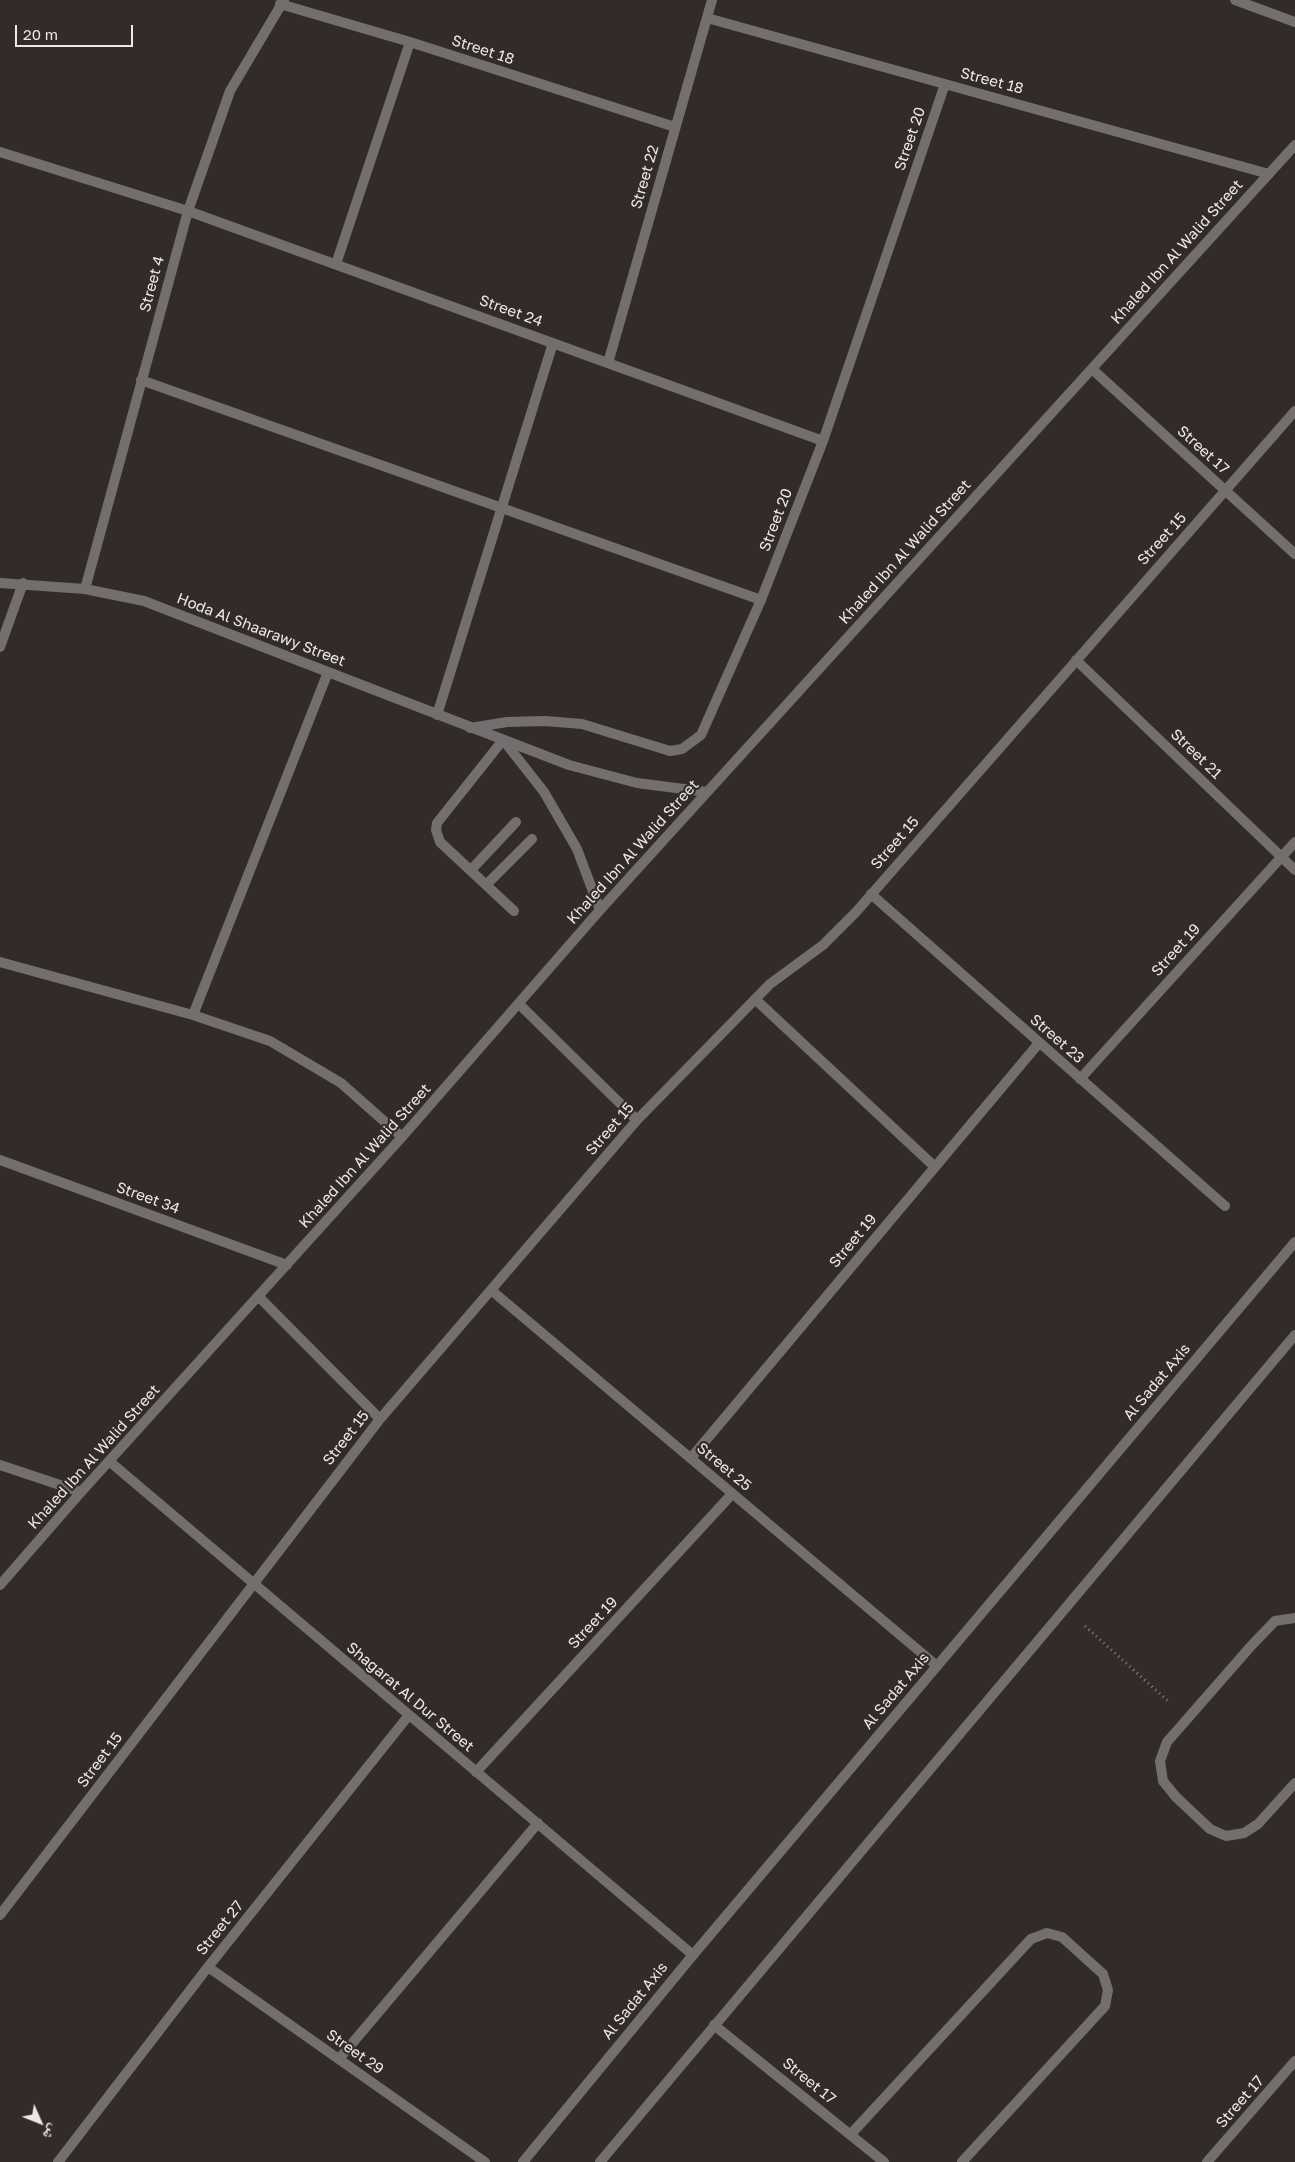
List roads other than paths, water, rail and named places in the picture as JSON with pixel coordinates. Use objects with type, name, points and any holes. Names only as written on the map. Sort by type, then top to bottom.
[{"type":"street","name":"Street 22","points":[[608,363],[712,0]]},
{"type":"street","points":[[1234,0],[1295,22]]},
{"type":"street","name":"Street 18","points":[[282,2],[675,127]]},
{"type":"street","name":"Street 4","points":[[85,589],[188,210],[230,91],[282,2]]},
{"type":"street","name":"Street 18","points":[[707,18],[1269,174]]},
{"type":"street","points":[[336,264],[410,42]]},
{"type":"street","name":"Street 20","points":[[470,728],[508,722],[545,721],[582,724],[670,751],[682,750],[701,735],[762,600],[822,441],[945,84]]},
{"type":"street","name":"Khaled Ibn Al Walid Street","points":[[0,1586],[80,1492],[520,1005],[600,910],[1295,145]]},
{"type":"street","name":"Street 24","points":[[0,152],[188,210],[822,441]]},
{"type":"street","points":[[437,715],[554,343]]},
{"type":"street","name":"Street 17","points":[[1092,369],[1295,554]]},
{"type":"street","points":[[141,380],[762,600]]},
{"type":"street","name":"Street 15","points":[[0,1915],[380,1419],[637,1120],[755,999],[787,970],[823,945],[871,894],[1295,411]]},
{"type":"street","name":"Hoda Al Shaarawy Street","points":[[0,583],[23,583],[85,589],[144,601],[569,765],[637,783],[707,792]]},
{"type":"street","points":[[0,647],[23,583]]},
{"type":"street","name":"Street 21","points":[[1076,660],[1295,870]]},
{"type":"street","points":[[193,1015],[328,672]]},
{"type":"street","points":[[514,911],[440,842],[436,830],[438,823],[503,740],[544,792],[577,849],[600,910]]},
{"type":"street","points":[[471,870],[516,822]]},
{"type":"street","points":[[486,885],[532,839]]},
{"type":"street","name":"Street 19","points":[[1080,1079],[1295,842]]},
{"type":"street","name":"Street 23","points":[[871,894],[1225,1206]]},
{"type":"street","points":[[0,962],[193,1015],[270,1041],[341,1083],[402,1137]]},
{"type":"street","points":[[755,999],[935,1166]]},
{"type":"street","points":[[520,1005],[637,1120]]},
{"type":"street","name":"Street 19","points":[[691,1458],[1039,1043]]},
{"type":"street","name":"Street 34","points":[[0,1160],[287,1265]]},
{"type":"street","name":"Al Sadat Axis","points":[[523,2162],[693,1954],[1295,1242]]},
{"type":"street","name":"Street 25","points":[[491,1290],[937,1666]]},
{"type":"street","points":[[258,1296],[380,1419]]},
{"type":"street","points":[[600,2162],[1295,1335]]},
{"type":"street","name":"Shagarat Al Dur Street","points":[[109,1461],[693,1954]]},
{"type":"street","points":[[0,1465],[80,1492]]},
{"type":"street","name":"Street 19","points":[[476,1772],[732,1494]]},
{"type":"street","points":[[1295,1618],[1275,1621],[1186,1718],[1167,1742],[1160,1761],[1163,1781],[1176,1797],[1210,1829],[1226,1836],[1244,1834],[1258,1824],[1295,1783]]},
{"type":"street","name":"Street 27","points":[[58,2162],[208,1966],[409,1715]]},
{"type":"street","points":[[339,2059],[538,1824]]},
{"type":"street","points":[[851,2134],[1031,1939],[1047,1934],[1062,1937],[1103,1974],[1108,1990],[1105,2006],[962,2162]]},
{"type":"street","name":"Street 29","points":[[208,1966],[485,2162]]},
{"type":"street","name":"Street 17","points":[[714,2025],[884,2162]]},
{"type":"street","name":"Street 17","points":[[1207,2162],[1294,2063]]}]
